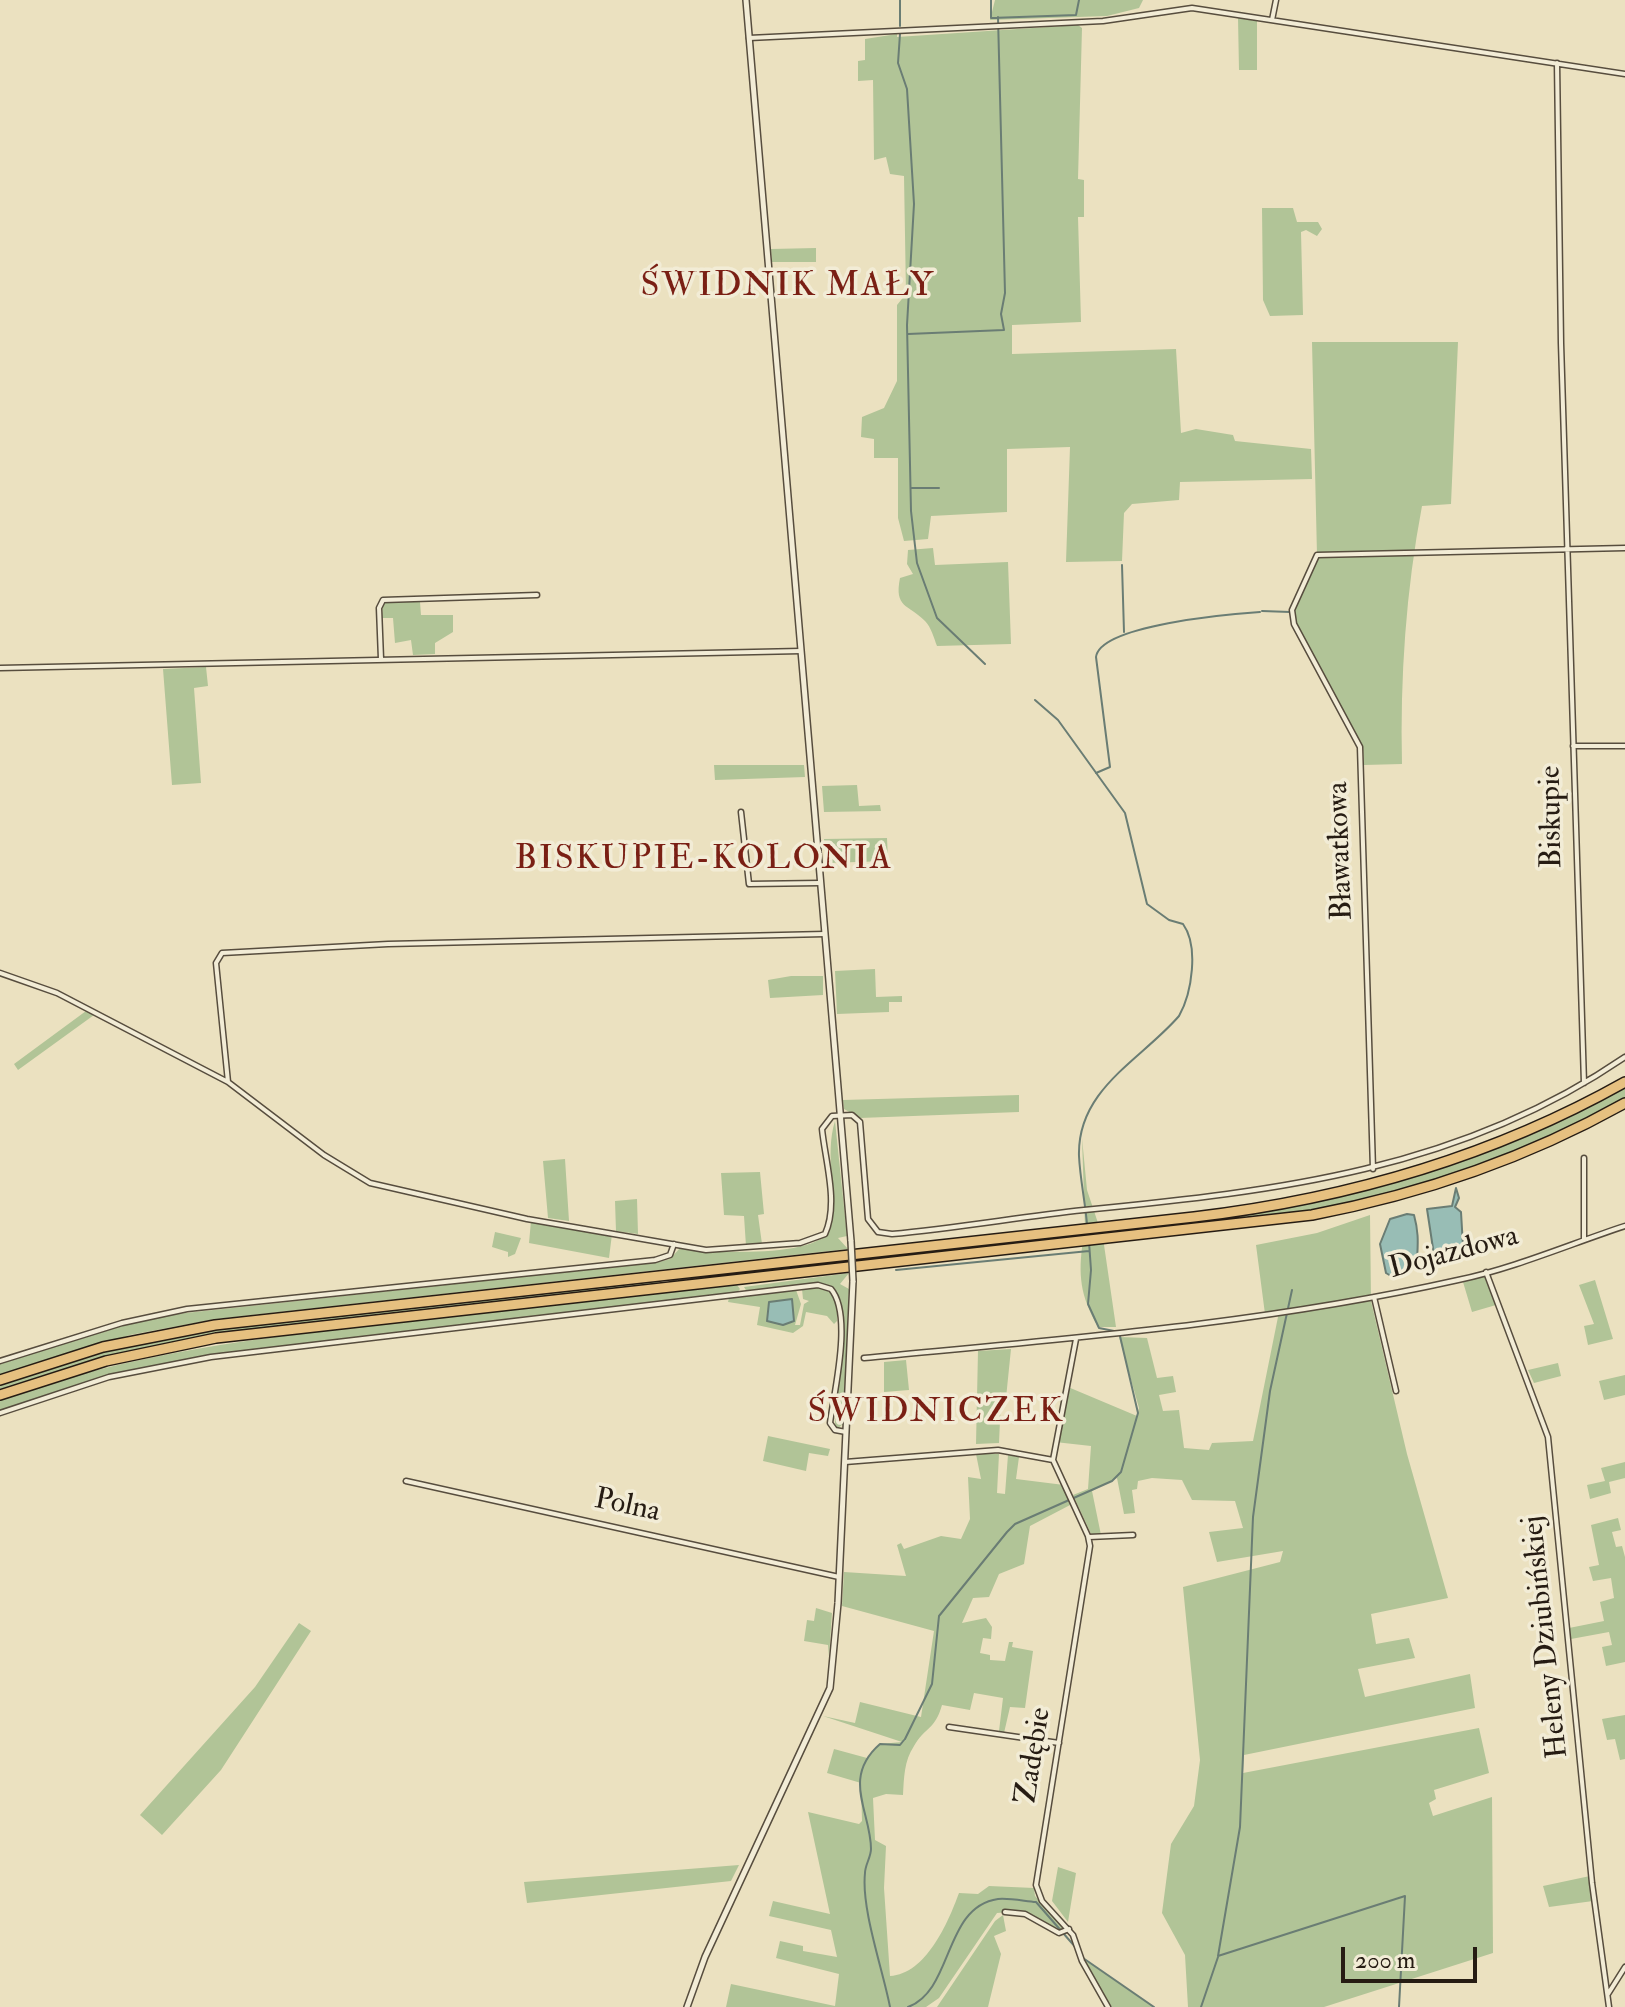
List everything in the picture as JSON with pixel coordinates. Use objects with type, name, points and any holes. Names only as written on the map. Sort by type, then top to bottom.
[{"type":"highway","points":[[0,1380],[103,1347],[204,1327],[1270,1207],[1391,1181],[1502,1143],[1625,1082]]},
{"type":"highway","points":[[0,1395],[106,1361],[216,1338],[1295,1217],[1393,1197],[1507,1159],[1625,1103]]},
{"type":"street","points":[[687,2007],[712,1940],[825,1704],[834,1666],[853,1281],[746,0]]},
{"type":"street","points":[[1272,20],[1276,0]]},
{"type":"street","points":[[749,38],[1103,21],[1184,8],[1625,74]]},
{"type":"street","name":"Biskupie","points":[[1557,63],[1584,1083]]},
{"type":"street","points":[[1568,549],[1625,548]]},
{"type":"street","name":"Bławatkowa","points":[[1373,1169],[1360,747],[1291,615],[1317,555],[1568,549]]},
{"type":"street","points":[[381,659],[380,601],[537,595]]},
{"type":"street","points":[[0,668],[801,651]]},
{"type":"street","points":[[1573,746],[1625,746]]},
{"type":"street","points":[[741,812],[749,884],[820,883]]},
{"type":"street","points":[[228,1082],[216,963],[222,953],[388,944],[825,934]]},
{"type":"street","points":[[0,973],[57,993],[228,1082],[324,1155],[370,1183],[527,1219],[726,1251],[807,1242],[822,1237],[829,1219],[822,1129],[827,1118],[840,1115],[852,1115],[860,1122],[867,1214],[873,1227],[882,1233],[1222,1196],[1373,1169],[1491,1130],[1584,1083],[1625,1057]]},
{"type":"street","points":[[1584,1158],[1584,1239]]},
{"type":"street","name":"Dojazdowa","points":[[864,1358],[1124,1334],[1291,1312],[1486,1272],[1625,1226]]},
{"type":"street","points":[[0,1361],[122,1323],[187,1309],[661,1259],[670,1255],[674,1244]]},
{"type":"street","name":"Heleny Dziubińskiej","points":[[1486,1272],[1544,1417],[1550,1449],[1609,2007]]},
{"type":"street","points":[[0,1413],[109,1377],[211,1357],[818,1285],[831,1289],[839,1302],[839,1380],[830,1423],[835,1430],[847,1432]]},
{"type":"street","points":[[1374,1297],[1396,1391]]},
{"type":"street","points":[[1076,1339],[1053,1460],[1089,1537],[1133,1535]]},
{"type":"street","points":[[845,1462],[998,1450],[1053,1460]]},
{"type":"street","name":"Polna","points":[[406,1481],[839,1577]]},
{"type":"street","name":"Zadębie","points":[[1089,1537],[1036,1885],[1042,1901],[1080,1952],[1108,2007]]},
{"type":"street","points":[[949,1727],[1059,1743]]},
{"type":"street","points":[[1005,1912],[1025,1914],[1065,1931]]},
{"type":"street","points":[[1608,1997],[1616,1978],[1625,1967]]},
{"type":"street","points":[[1604,1973],[1616,1978]]},
{"type":"green space","points":[[995,0],[1143,0],[1139,8],[1107,16],[990,20]]},
{"type":"green space","points":[[1238,18],[1257,21],[1257,70],[1239,70]]},
{"type":"green space","points":[[1078,25],[1082,28],[1078,179],[1084,180],[1084,217],[1078,217],[1081,322],[1012,325],[1012,354],[1176,349],[1181,433],[1196,429],[1233,435],[1235,441],[1311,449],[1312,479],[1180,482],[1179,500],[1132,504],[1124,513],[1122,561],[1066,562],[1070,447],[1007,449],[1007,512],[931,516],[928,539],[904,541],[898,518],[898,458],[874,458],[874,439],[861,437],[862,417],[884,408],[897,381],[897,305],[906,294],[904,176],[890,174],[886,157],[874,160],[873,80],[858,81],[858,61],[865,60],[865,39],[897,34],[897,37]]},
{"type":"green space","points":[[1262,208],[1293,208],[1297,222],[1318,222],[1322,229],[1317,236],[1306,230],[1301,232],[1303,315],[1270,316],[1263,300]]},
{"type":"green space","points":[[816,248],[816,262],[772,262],[771,249]]},
{"type":"green space","points":[[1312,342],[1458,342],[1451,504],[1422,506],[1412,570],[1403,667],[1402,764],[1364,765],[1363,747],[1297,630],[1292,610],[1317,555]]},
{"type":"green space","points":[[933,548],[935,565],[1008,562],[1011,644],[937,646],[927,623],[904,604],[899,595],[900,578],[913,574],[907,564],[908,550]]},
{"type":"green space","points":[[383,602],[420,602],[421,615],[453,615],[453,632],[435,643],[435,654],[413,655],[411,640],[395,643],[393,618],[382,618]]},
{"type":"green space","points":[[206,667],[208,686],[194,688],[201,783],[172,785],[163,669]]},
{"type":"green space","points":[[714,765],[804,765],[805,777],[715,780]]},
{"type":"green space","points":[[857,785],[859,806],[880,805],[881,811],[824,812],[822,786]]},
{"type":"green space","points":[[887,838],[888,861],[826,863],[824,839]]},
{"type":"green space","points":[[875,969],[876,997],[902,996],[902,1002],[889,1002],[889,1012],[837,1014],[835,971]]},
{"type":"green space","points":[[823,976],[823,995],[770,998],[768,980]]},
{"type":"green space","points":[[86,1011],[94,1015],[18,1070],[14,1064]]},
{"type":"green space","points":[[1625,1086],[1625,1099],[1589,1118],[1514,1153],[1435,1181],[1289,1216],[1103,1238],[1116,1327],[1098,1327],[1087,1305],[1081,1274],[1083,1240],[793,1271],[792,1264],[1085,1228],[1082,1138],[1087,1190],[1100,1229],[1282,1207],[1379,1187],[1522,1137]]},
{"type":"green space","points":[[1019,1095],[1019,1112],[860,1118],[844,1109],[843,1100]]},
{"type":"green space","points":[[835,1121],[847,1236],[838,1238],[848,1249],[216,1319],[130,1335],[0,1377],[0,1363],[98,1331],[167,1315],[659,1262],[670,1259],[680,1248],[738,1252],[787,1249],[808,1244],[824,1237],[831,1226],[831,1147]]},
{"type":"green space","points":[[565,1159],[569,1221],[548,1218],[543,1161]]},
{"type":"green space","points":[[760,1172],[764,1214],[758,1215],[762,1244],[746,1246],[744,1216],[724,1215],[721,1173]]},
{"type":"green space","points":[[637,1199],[638,1234],[616,1231],[615,1201]]},
{"type":"green space","points":[[1370,1215],[1371,1301],[1407,1454],[1448,1598],[1371,1614],[1376,1644],[1409,1638],[1415,1658],[1358,1669],[1365,1697],[1470,1674],[1475,1708],[1244,1755],[1243,1773],[1479,1728],[1489,1773],[1434,1790],[1436,1799],[1429,1803],[1433,1816],[1492,1797],[1493,1953],[1324,2007],[1188,2007],[1185,1955],[1162,1913],[1171,1844],[1194,1806],[1200,1760],[1183,1587],[1280,1562],[1283,1551],[1217,1562],[1209,1532],[1243,1528],[1235,1501],[1192,1500],[1182,1480],[1152,1478],[1138,1481],[1137,1489],[1132,1490],[1135,1513],[1124,1514],[1117,1478],[1092,1491],[1101,1535],[1092,1536],[1073,1495],[1088,1489],[1091,1446],[1055,1442],[1068,1387],[1137,1416],[1139,1408],[1119,1337],[1147,1338],[1157,1378],[1173,1376],[1176,1392],[1159,1395],[1163,1411],[1179,1410],[1184,1448],[1209,1450],[1212,1443],[1253,1441],[1279,1312],[1265,1314],[1256,1245],[1317,1233]]},
{"type":"green space","points":[[531,1221],[612,1234],[609,1258],[529,1243]]},
{"type":"green space","points":[[495,1232],[521,1238],[515,1254],[508,1257],[508,1252],[492,1247]]},
{"type":"green space","points":[[849,1273],[840,1284],[849,1289],[843,1424],[837,1429],[835,1406],[842,1321],[835,1289],[817,1283],[747,1292],[744,1287]]},
{"type":"green space","points":[[1484,1276],[1496,1305],[1472,1312],[1463,1282]]},
{"type":"green space","points":[[658,1279],[659,1285],[215,1336],[0,1393],[0,1384],[91,1354],[215,1328]]},
{"type":"green space","points":[[1595,1280],[1613,1339],[1588,1345],[1584,1326],[1594,1324],[1579,1285]]},
{"type":"green space","points":[[737,1285],[740,1289],[736,1294],[211,1356],[108,1375],[0,1411],[0,1400],[48,1384],[96,1370],[194,1350],[343,1329]]},
{"type":"green space","points":[[819,1287],[832,1293],[837,1303],[837,1321],[834,1324],[827,1316],[806,1312],[803,1326],[793,1333],[757,1325],[760,1307],[728,1302],[729,1298],[796,1290],[801,1304],[795,1325],[800,1325],[804,1304],[809,1301],[803,1299],[802,1289]]},
{"type":"green space","points":[[1011,1349],[1006,1398],[1001,1399],[999,1443],[976,1444],[978,1351]]},
{"type":"green space","points":[[906,1360],[909,1390],[884,1392],[884,1362]]},
{"type":"green space","points":[[1558,1363],[1561,1376],[1534,1383],[1528,1370]]},
{"type":"green space","points":[[1625,1375],[1625,1395],[1604,1400],[1599,1381]]},
{"type":"green space","points":[[768,1436],[830,1449],[828,1456],[809,1453],[806,1471],[763,1461]]},
{"type":"green space","points":[[976,1454],[999,1454],[997,1493],[1005,1494],[1008,1455],[1019,1457],[1016,1479],[1064,1485],[1072,1504],[1030,1526],[1024,1564],[999,1574],[989,1597],[973,1598],[962,1623],[986,1618],[992,1627],[991,1639],[983,1638],[980,1653],[990,1655],[990,1660],[1005,1661],[1009,1642],[1013,1642],[1012,1647],[1033,1651],[1025,1708],[1010,1707],[1004,1733],[999,1731],[1003,1698],[974,1693],[970,1710],[942,1705],[933,1724],[918,1740],[908,1758],[903,1795],[886,1794],[873,1798],[875,1840],[886,1846],[884,1888],[890,1976],[903,1973],[925,1957],[942,1932],[959,1893],[978,1894],[989,1886],[1034,1888],[1035,1896],[1065,1929],[1058,1931],[1023,1911],[997,1913],[939,1998],[926,2007],[726,2007],[731,1984],[835,2006],[839,1974],[776,1958],[780,1941],[803,1946],[803,1951],[837,1957],[831,1930],[769,1916],[773,1901],[830,1914],[808,1812],[859,1824],[862,1821],[861,1783],[827,1773],[834,1749],[867,1758],[880,1744],[902,1742],[823,1716],[855,1723],[860,1702],[921,1717],[934,1631],[842,1606],[844,1572],[906,1576],[897,1545],[901,1543],[904,1549],[941,1536],[961,1539],[970,1519],[968,1477],[981,1479]]},
{"type":"green space","points":[[1625,1462],[1625,1478],[1609,1482],[1611,1493],[1590,1499],[1587,1485],[1605,1481],[1601,1468]]},
{"type":"green space","points":[[1618,1518],[1621,1530],[1612,1532],[1616,1547],[1622,1546],[1625,1557],[1625,1662],[1606,1666],[1602,1647],[1612,1645],[1609,1632],[1571,1639],[1569,1628],[1604,1621],[1600,1602],[1614,1598],[1611,1578],[1593,1581],[1589,1567],[1599,1565],[1591,1525]]},
{"type":"green space","points":[[816,1608],[832,1613],[829,1657],[828,1645],[804,1641],[807,1620],[814,1621]]},
{"type":"green space","points":[[299,1623],[311,1631],[221,1770],[162,1835],[140,1815],[255,1687]]},
{"type":"green space","points":[[1625,1715],[1625,1759],[1620,1760],[1615,1739],[1607,1740],[1602,1719]]},
{"type":"green space","points":[[739,1865],[731,1881],[527,1903],[524,1882]]},
{"type":"green space","points":[[1058,1867],[1076,1873],[1068,1922],[1052,1901]]},
{"type":"green space","points":[[1590,1876],[1593,1901],[1549,1907],[1543,1886]]},
{"type":"green space","points":[[1003,1915],[1006,1931],[994,1936],[1001,1954],[988,2007],[937,2007],[995,1921]]},
{"type":"green space","points":[[1083,1958],[1154,2007],[1110,2007]]},
{"type":"water","points":[[1456,1188],[1459,1198],[1455,1207],[1461,1212],[1463,1246],[1434,1255],[1427,1209],[1452,1206]]},
{"type":"water","points":[[1414,1215],[1416,1223],[1417,1267],[1413,1263],[1410,1272],[1391,1276],[1386,1273],[1380,1244],[1390,1219]]},
{"type":"water","points":[[792,1299],[794,1321],[783,1325],[767,1321],[769,1302]]},
{"type":"waterway","points":[[900,0],[900,26]]},
{"type":"waterway","points":[[991,0],[991,18],[1076,15],[1079,0]]},
{"type":"waterway","points":[[908,334],[1004,330],[1001,314],[1005,293],[998,17]]},
{"type":"waterway","points":[[900,34],[898,63],[907,89],[914,204],[907,325],[911,511],[917,563],[937,618],[985,664]]},
{"type":"waterway","points":[[912,488],[939,488]]},
{"type":"waterway","points":[[1122,565],[1124,632]]},
{"type":"waterway","points":[[1262,611],[1290,612]]},
{"type":"waterway","points":[[1096,773],[1110,767],[1096,657],[1103,646],[1119,637],[1168,623],[1260,612]]},
{"type":"waterway","points":[[1035,700],[1058,720],[1125,813],[1147,904],[1169,920],[1183,924],[1191,944],[1190,983],[1179,1016],[1114,1077],[1088,1112],[1081,1133],[1079,1156],[1087,1224]]},
{"type":"waterway","points":[[905,1739],[932,1684],[939,1616],[1015,1524],[1112,1481],[1121,1472],[1138,1413],[1119,1332],[1099,1328],[1088,1304],[1091,1270],[1089,1242]]},
{"type":"waterway","points":[[896,1270],[1089,1251]]},
{"type":"waterway","points":[[1292,1290],[1270,1391],[1253,1517],[1240,1827],[1218,1956],[1405,1896],[1399,2007]]},
{"type":"waterway","points":[[890,2007],[866,1904],[865,1870],[871,1849],[860,1782],[868,1757],[880,1744],[900,1745],[904,1740]]},
{"type":"waterway","points":[[908,2007],[923,1998],[934,1984],[957,1932],[980,1905],[998,1899],[1036,1902],[1077,1949]]},
{"type":"waterway","points":[[1201,2007],[1218,1957]]},
{"type":"waterway","points":[[1083,1958],[1154,2007]]},
{"type":"district","name":"ŚWIDNIK MAŁY","points":[[788,288]]},
{"type":"district","name":"BISKUPIE-KOLONIA","points":[[704,861]]},
{"type":"district","name":"ŚWIDNICZEK","points":[[936,1414]]}]
